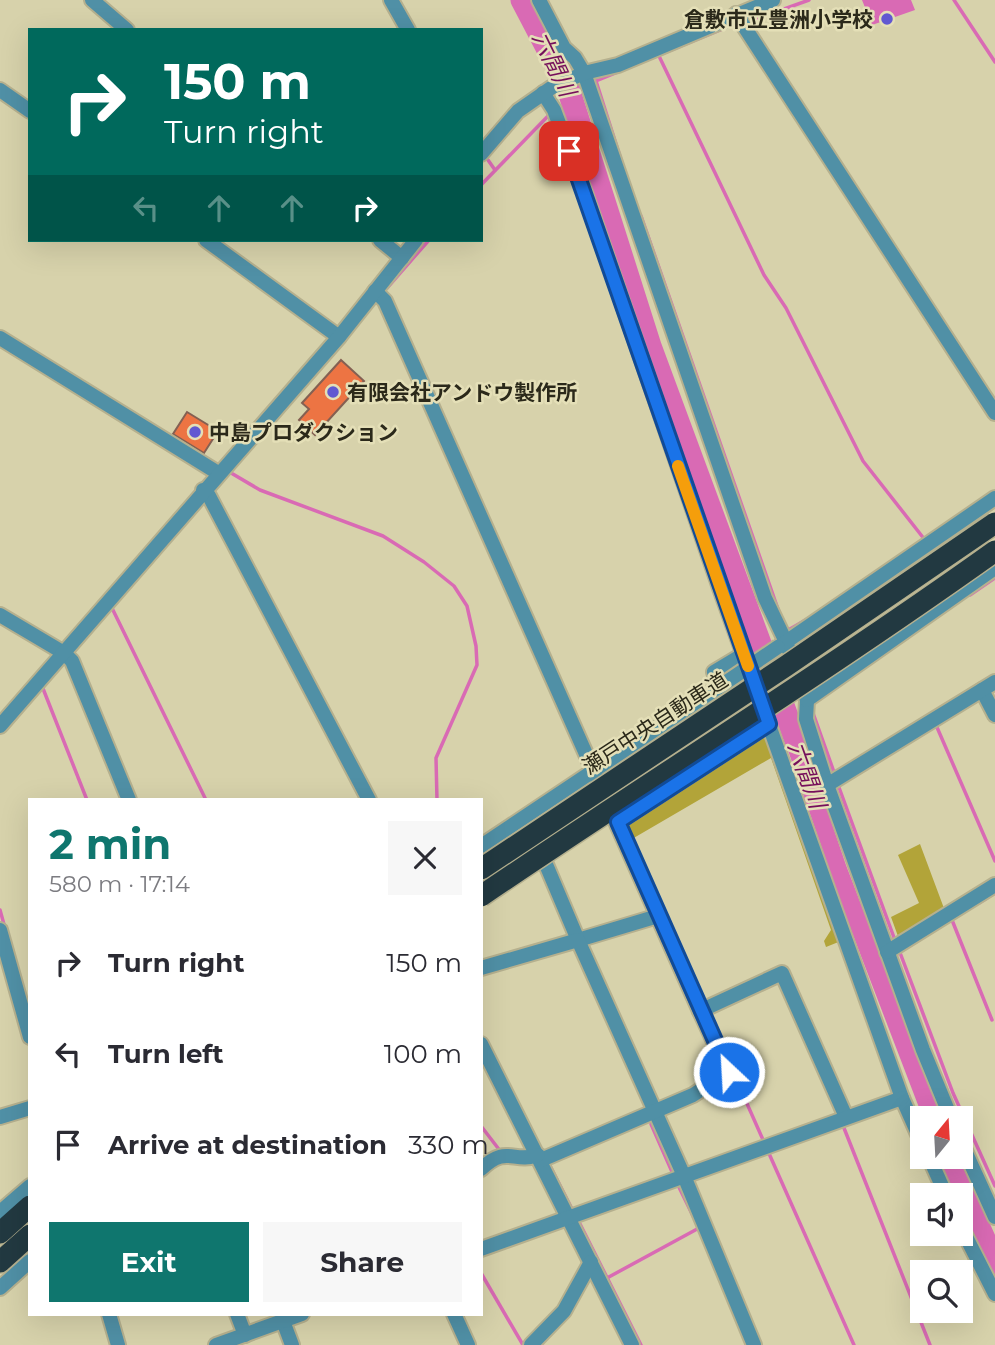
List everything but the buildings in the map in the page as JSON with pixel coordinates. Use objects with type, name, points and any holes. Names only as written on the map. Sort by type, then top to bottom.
[{"type":"highway","name":"瀬戸中央自動車道","points":[[483,868],[995,523]]},
{"type":"highway","points":[[483,895],[995,551]]},
{"type":"highway","points":[[0,1233],[28,1208]]},
{"type":"highway","points":[[0,1262],[28,1237]]},
{"type":"street","points":[[92,0],[125,28]]},
{"type":"street","points":[[391,0],[407,28]]},
{"type":"street","points":[[539,0],[564,48],[575,58],[582,74],[765,598],[782,645],[807,700],[806,719],[833,781],[894,948],[923,1050],[946,1106]]},
{"type":"street","points":[[483,152],[518,111],[547,90],[582,74],[618,65],[773,0]]},
{"type":"street","points":[[736,14],[995,413]]},
{"type":"street","points":[[0,90],[28,110]]},
{"type":"street","points":[[547,90],[744,654],[910,1116]]},
{"type":"street","points":[[209,242],[339,337]]},
{"type":"street","points":[[382,242],[402,258]]},
{"type":"street","points":[[0,726],[66,656],[206,493],[218,473],[379,294],[414,242]]},
{"type":"street","points":[[379,294],[729,1072],[657,1116],[543,1157],[504,1155],[491,1159],[483,1167]]},
{"type":"street","points":[[0,338],[218,473]]},
{"type":"street","points":[[206,493],[368,798]]},
{"type":"street","points":[[483,845],[782,645],[995,498]]},
{"type":"street","points":[[807,700],[995,568]]},
{"type":"street","points":[[0,615],[72,661],[128,798]]},
{"type":"street","points":[[719,687],[714,672],[744,654]]},
{"type":"street","points":[[833,781],[987,690],[995,715]]},
{"type":"street","points":[[618,822],[769,724]]},
{"type":"street","points":[[525,816],[657,1116],[677,1178],[754,1345]]},
{"type":"street","points":[[894,948],[995,886]]},
{"type":"street","points":[[483,967],[659,916]]},
{"type":"street","points":[[0,930],[28,1030]]},
{"type":"street","points":[[703,1010],[782,973],[842,1119]]},
{"type":"street","points":[[483,1048],[574,1216],[591,1262],[632,1345]]},
{"type":"street","points":[[483,1248],[902,1098]]},
{"type":"street","points":[[0,1118],[28,1109]]},
{"type":"street","points":[[973,1168],[995,1217]]},
{"type":"street","points":[[0,1212],[28,1187]]},
{"type":"street","points":[[971,1246],[995,1294]]},
{"type":"street","points":[[531,1345],[564,1311],[591,1262]]},
{"type":"street","points":[[0,1287],[28,1263]]},
{"type":"street","points":[[110,1316],[118,1345]]},
{"type":"street","points":[[238,1316],[245,1335]]},
{"type":"street","points":[[455,1316],[468,1345]]},
{"type":"street","points":[[216,1345],[290,1319],[292,1345]]},
{"type":"shaded area","points":[[765,731],[841,941],[826,947],[824,941],[831,930],[771,758],[632,839],[626,826],[627,822]]},
{"type":"shaded area","points":[[920,844],[945,911],[899,939],[891,917],[919,903],[898,855]]},
{"type":"water","points":[[862,0],[911,0],[915,10],[872,25]]},
{"type":"water","points":[[792,706],[846,865],[938,1106],[918,1106],[843,909],[776,716]]},
{"type":"water","points":[[943,1169],[965,1169],[972,1183],[950,1183]]},
{"type":"water","points":[[973,1186],[995,1235],[995,1277],[973,1232]]},
{"type":"waterway","name":"六間川","points":[[522,0],[568,88],[650,346],[795,738]]},
{"type":"waterway","points":[[748,22],[809,0]]},
{"type":"waterway","points":[[954,0],[995,62]]},
{"type":"waterway","points":[[596,81],[725,28]]},
{"type":"waterway","points":[[659,56],[764,275],[786,308],[863,461],[925,540]]},
{"type":"waterway","points":[[596,81],[623,166]]},
{"type":"waterway","points":[[570,91],[580,87]]},
{"type":"waterway","name":"六間川","points":[[567,112],[575,109]]},
{"type":"waterway","points":[[483,183],[548,116]]},
{"type":"waterway","points":[[488,160],[495,170]]},
{"type":"waterway","points":[[641,216],[779,612]]},
{"type":"waterway","points":[[387,288],[427,242]]},
{"type":"waterway","points":[[226,470],[260,490],[383,536],[424,562],[454,586],[467,606],[476,646],[477,665],[436,758],[437,798]]},
{"type":"waterway","points":[[969,593],[970,595],[995,578]]},
{"type":"waterway","points":[[111,606],[205,798]]},
{"type":"waterway","points":[[786,629],[809,618]]},
{"type":"waterway","points":[[42,686],[86,798]]},
{"type":"waterway","points":[[813,713],[835,775]]},
{"type":"waterway","points":[[936,725],[995,861]]},
{"type":"waterway","points":[[837,782],[896,943]]},
{"type":"waterway","points":[[979,903],[995,893]]},
{"type":"waterway","points":[[0,910],[5,928]]},
{"type":"waterway","points":[[952,920],[992,1020]]},
{"type":"waterway","points":[[899,950],[953,1093],[995,1186]]},
{"type":"waterway","points":[[733,1072],[764,1142]]},
{"type":"waterway","points":[[719,1086],[736,1078]]},
{"type":"waterway","points":[[654,1121],[651,1124],[673,1174]]},
{"type":"waterway","points":[[842,1123],[930,1345]]},
{"type":"waterway","points":[[483,1129],[501,1152]]},
{"type":"waterway","points":[[767,1149],[854,1345]]},
{"type":"waterway","points":[[548,1162],[573,1211]]},
{"type":"waterway","points":[[676,1181],[694,1218]]},
{"type":"waterway","points":[[577,1218],[641,1345]]},
{"type":"waterway","points":[[607,1278],[699,1228]]},
{"type":"waterway","points":[[483,1276],[523,1345]]},
{"type":"slow traffic","points":[[678,466],[748,666]]},
{"type":"place","name":"倉敷市立豊洲小学校","points":[[887,19]]},
{"type":"place","name":"有限会社アンドウ製作所","points":[[333,392]]},
{"type":"place","name":"中島プロダクション","points":[[195,432]]},
{"type":"route","points":[[569,151],[769,724],[618,822],[729,1072]]}]
